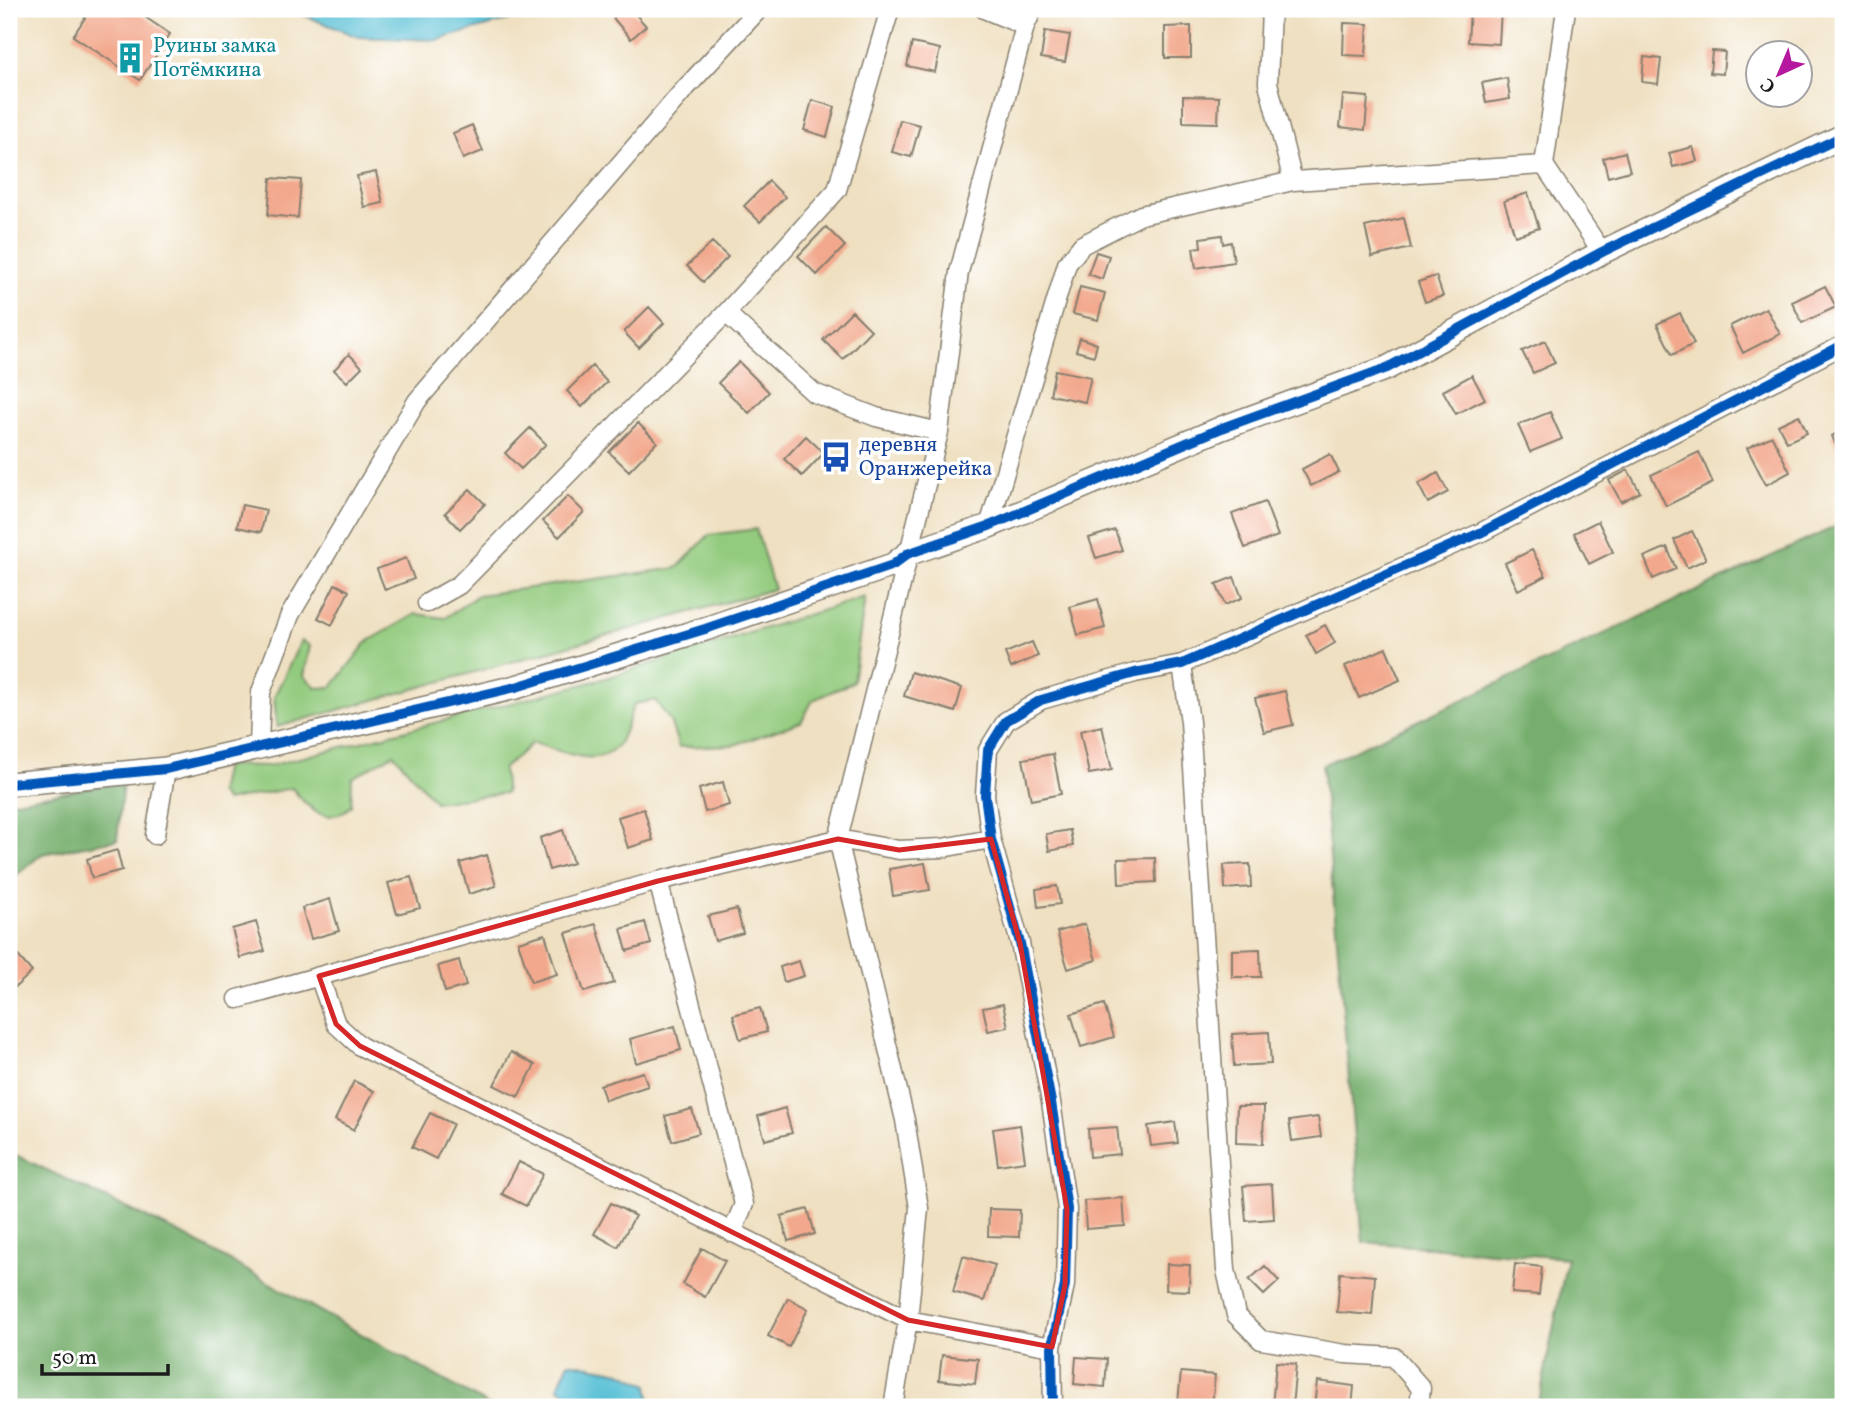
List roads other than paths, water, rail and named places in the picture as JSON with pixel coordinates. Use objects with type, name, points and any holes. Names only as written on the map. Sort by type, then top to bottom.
[{"type":"street","points":[[259,745],[261,692],[290,615],[417,401],[682,92],[759,9]]},
{"type":"street","points":[[428,603],[459,585],[726,313],[837,190],[890,9]]},
{"type":"street","points":[[984,9],[1025,26]]},
{"type":"street","points":[[893,1407],[908,1320],[919,1208],[905,1120],[838,839],[939,432],[959,272],[1025,26],[1033,9]]},
{"type":"street","points":[[1271,9],[1268,83],[1293,181]]},
{"type":"street","points":[[1566,9],[1544,165],[1602,252]]},
{"type":"street","points":[[9,784],[166,769],[259,745],[516,687],[705,629],[893,565],[907,554],[989,526],[1222,428],[1387,368],[1602,252],[1843,135]]},
{"type":"street","points":[[989,526],[1068,264],[1082,245],[1142,215],[1293,181],[1544,165]]},
{"type":"street","points":[[726,313],[814,393],[876,417],[939,432]]},
{"type":"street","points":[[1053,1407],[1052,1347],[1065,1284],[1067,1209],[1051,1102],[1020,943],[991,839],[985,795],[988,750],[1006,721],[1041,700],[1135,673],[1182,664],[1479,533],[1843,345]]},
{"type":"street","points":[[1182,664],[1191,722],[1226,1270],[1236,1315],[1261,1340],[1346,1354],[1394,1357],[1421,1388],[1419,1407]]},
{"type":"street","points":[[155,835],[166,769]]},
{"type":"street","points":[[238,999],[658,881],[838,839],[900,850],[942,848],[991,839]]},
{"type":"street","points":[[658,881],[744,1204],[732,1233]]},
{"type":"street","points":[[319,976],[336,1024],[360,1046],[908,1320],[1052,1347]]},
{"type":"water","points":[[288,9],[549,9],[437,40],[358,37]]},
{"type":"water","points":[[569,1362],[621,1372],[648,1385],[650,1399],[640,1407],[586,1407],[558,1387]]},
{"type":"place","name":"Руины замка Потёмкина","points":[[130,58]]},
{"type":"place","name":"деревня Оранжерейка","points":[[836,457]]}]
